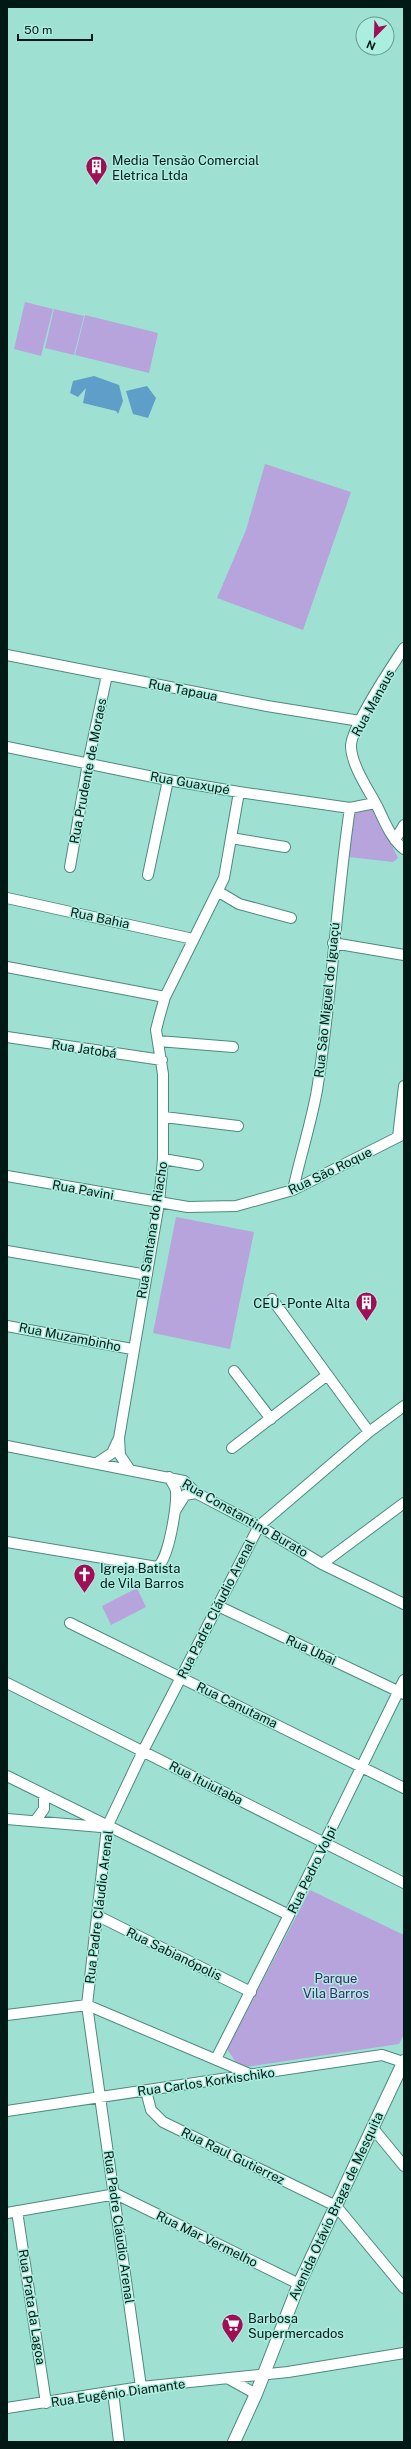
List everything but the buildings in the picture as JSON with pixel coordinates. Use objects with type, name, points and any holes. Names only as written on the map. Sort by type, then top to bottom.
[{"type":"main road","name":"Avenida Otávio Braga de Mesquita","points":[[234,2442],[256,2394],[299,2284],[404,2061]]},
{"type":"street","name":"Rua Manaus","points":[[404,648],[355,729],[351,747],[354,759],[375,803],[395,840],[404,849]]},
{"type":"street","name":"Rua Tapaua","points":[[7,655],[267,706],[360,721]]},
{"type":"street","name":"Rua Prudente de Moraes","points":[[70,867],[88,763],[107,675]]},
{"type":"street","name":"Rua Guaxupé","points":[[7,747],[168,780],[240,792],[350,808],[375,803]]},
{"type":"street","points":[[148,875],[168,780]]},
{"type":"street","name":"Rua Santana do Riacho","points":[[130,1470],[120,1455],[119,1438],[132,1349],[147,1275],[159,1203],[163,1159],[164,1117],[162,1060],[156,1030],[165,997],[193,939],[219,892],[227,865],[240,792]]},
{"type":"street","name":"Rua São Miguel do Iguaçú","points":[[293,1190],[316,1092],[328,1011],[333,943],[350,808]]},
{"type":"street","points":[[395,840],[404,825]]},
{"type":"street","points":[[231,838],[285,847]]},
{"type":"street","points":[[219,892],[239,904],[291,918]]},
{"type":"street","name":"Rua Bahia","points":[[7,898],[193,939]]},
{"type":"street","points":[[333,943],[404,955]]},
{"type":"street","points":[[7,967],[165,997]]},
{"type":"street","name":"Rua Jatobá","points":[[7,1037],[162,1060]]},
{"type":"street","points":[[158,1041],[233,1047]]},
{"type":"street","points":[[401,1135],[404,1086]]},
{"type":"street","points":[[164,1117],[238,1126]]},
{"type":"street","name":"Rua São Roque","points":[[159,1203],[188,1208],[236,1206],[293,1190],[401,1135]]},
{"type":"street","points":[[163,1159],[198,1166]]},
{"type":"street","name":"Rua Pavini","points":[[7,1176],[159,1203]]},
{"type":"street","points":[[7,1252],[147,1275]]},
{"type":"street","points":[[272,1299],[326,1376],[369,1432]]},
{"type":"street","name":"Rua Muzambinho","points":[[7,1326],[132,1349]]},
{"type":"street","points":[[234,1371],[271,1419]]},
{"type":"street","points":[[232,1448],[326,1376]]},
{"type":"street","name":"Rua Padre Cláudio Arenal","points":[[141,2387],[116,2194],[100,2098],[87,2005],[107,1827],[143,1751],[259,1526],[369,1432],[404,1406]]},
{"type":"street","name":"Rua Santana do Riacho","points":[[97,1463],[112,1453],[119,1438]]},
{"type":"street","name":"Rua Constantino Burato","points":[[7,1446],[184,1481],[196,1492],[259,1526],[322,1564],[404,1604]]},
{"type":"street","points":[[7,1542],[156,1566],[161,1564],[166,1556],[176,1489],[169,1477]]},
{"type":"street","points":[[173,1515],[185,1495],[196,1492]]},
{"type":"street","points":[[322,1564],[404,1503]]},
{"type":"street","name":"Rua Ubai","points":[[218,1606],[401,1693]]},
{"type":"street","name":"Rua Canutama","points":[[70,1623],[404,1788]]},
{"type":"street","name":"Rua Pedro Volpi","points":[[216,2059],[251,1992],[362,1767],[401,1693],[404,1680]]},
{"type":"street","name":"Rua Ituiutaba","points":[[7,1683],[404,1883]]},
{"type":"street","points":[[7,1776],[107,1827],[289,1915]]},
{"type":"street","points":[[36,1820],[44,1809],[44,1795]]},
{"type":"street","points":[[7,1819],[36,1820],[107,1827]]},
{"type":"street","name":"Rua Sabianópolis","points":[[98,1916],[251,1992]]},
{"type":"street","points":[[7,2015],[87,2005],[252,2075]]},
{"type":"street","name":"Rua Carlos Korkischiko","points":[[7,2111],[382,2055],[404,2061]]},
{"type":"street","name":"Rua Raul Gutierrez","points":[[146,2091],[151,2110],[163,2122],[336,2206]]},
{"type":"street","points":[[372,2127],[404,2166]]},
{"type":"street","points":[[7,2213],[116,2194]]},
{"type":"street","name":"Rua Mar Vermelho","points":[[116,2194],[299,2284]]},
{"type":"street","points":[[336,2206],[404,2288]]},
{"type":"street","name":"Rua Prata da Lagoa","points":[[18,2212],[46,2403]]},
{"type":"street","name":"Rua Eugênio Diamante","points":[[7,2408],[141,2387],[229,2379],[404,2353]]},
{"type":"street","points":[[229,2379],[256,2394]]},
{"type":"street","points":[[113,2392],[119,2442]]},
{"type":"green space","points":[[25,302],[53,309],[41,356],[14,349]]},
{"type":"green space","points":[[54,309],[84,316],[74,355],[45,348]]},
{"type":"green space","points":[[85,315],[158,333],[149,373],[75,355]]},
{"type":"green space","points":[[265,464],[351,492],[303,630],[217,598],[246,530]]},
{"type":"green space","points":[[374,809],[398,858],[393,862],[349,857],[354,813]]},
{"type":"green space","points":[[176,1217],[254,1232],[230,1349],[153,1333]]},
{"type":"green space","points":[[137,1588],[146,1607],[111,1625],[102,1606]]},
{"type":"green space","name":"Parque Vila Barros","points":[[310,1890],[404,1935],[404,2034],[399,2044],[246,2067],[235,2061],[227,2049]]},
{"type":"water","points":[[94,376],[119,385],[123,401],[118,414],[116,411],[83,403],[86,388],[78,397],[70,393],[73,381]]},
{"type":"water","points":[[147,386],[156,398],[148,418],[133,414],[126,391]]},
{"type":"place","name":"Media Tensão Comercial Eletrica Ltda","points":[[96,186]]},
{"type":"place","name":"CEU - Ponte Alta","points":[[366,1322]]},
{"type":"place","name":"Igreja Batista de Vila Barros","points":[[84,1594]]},
{"type":"place","name":"Barbosa Supermercados","points":[[232,2344]]}]
